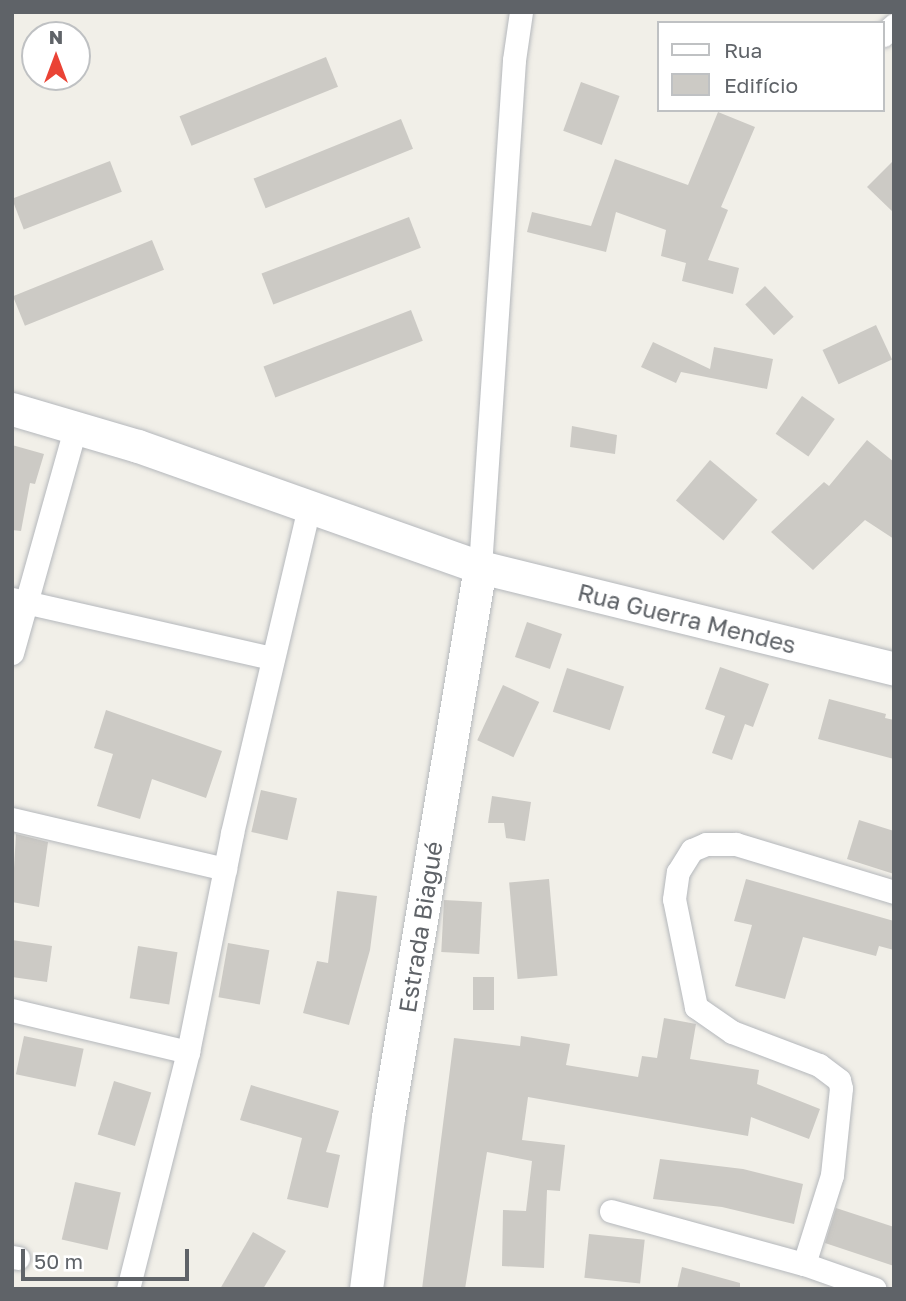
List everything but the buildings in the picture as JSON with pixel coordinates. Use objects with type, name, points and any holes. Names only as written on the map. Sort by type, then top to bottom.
[{"type":"main road","name":"Rua Guerra Mendes","points":[[12,409],[76,426],[480,566],[894,668]]},
{"type":"main road","name":"Estrada Biagué","points":[[366,1289],[388,1117],[480,566]]},
{"type":"street","points":[[480,566],[514,60],[521,12]]},
{"type":"street","points":[[12,653],[18,600],[76,426]]},
{"type":"street","points":[[128,1289],[188,1052],[225,869],[309,507]]},
{"type":"street","points":[[18,600],[272,659]]},
{"type":"street","points":[[12,819],[225,869]]},
{"type":"street","points":[[804,1264],[832,1175],[844,1098],[839,1080],[819,1065],[732,1032],[696,1007],[674,899],[678,872],[692,850],[728,844],[894,892]]},
{"type":"street","points":[[12,1010],[188,1052]]},
{"type":"street","points":[[611,1211],[804,1264],[875,1289]]}]
